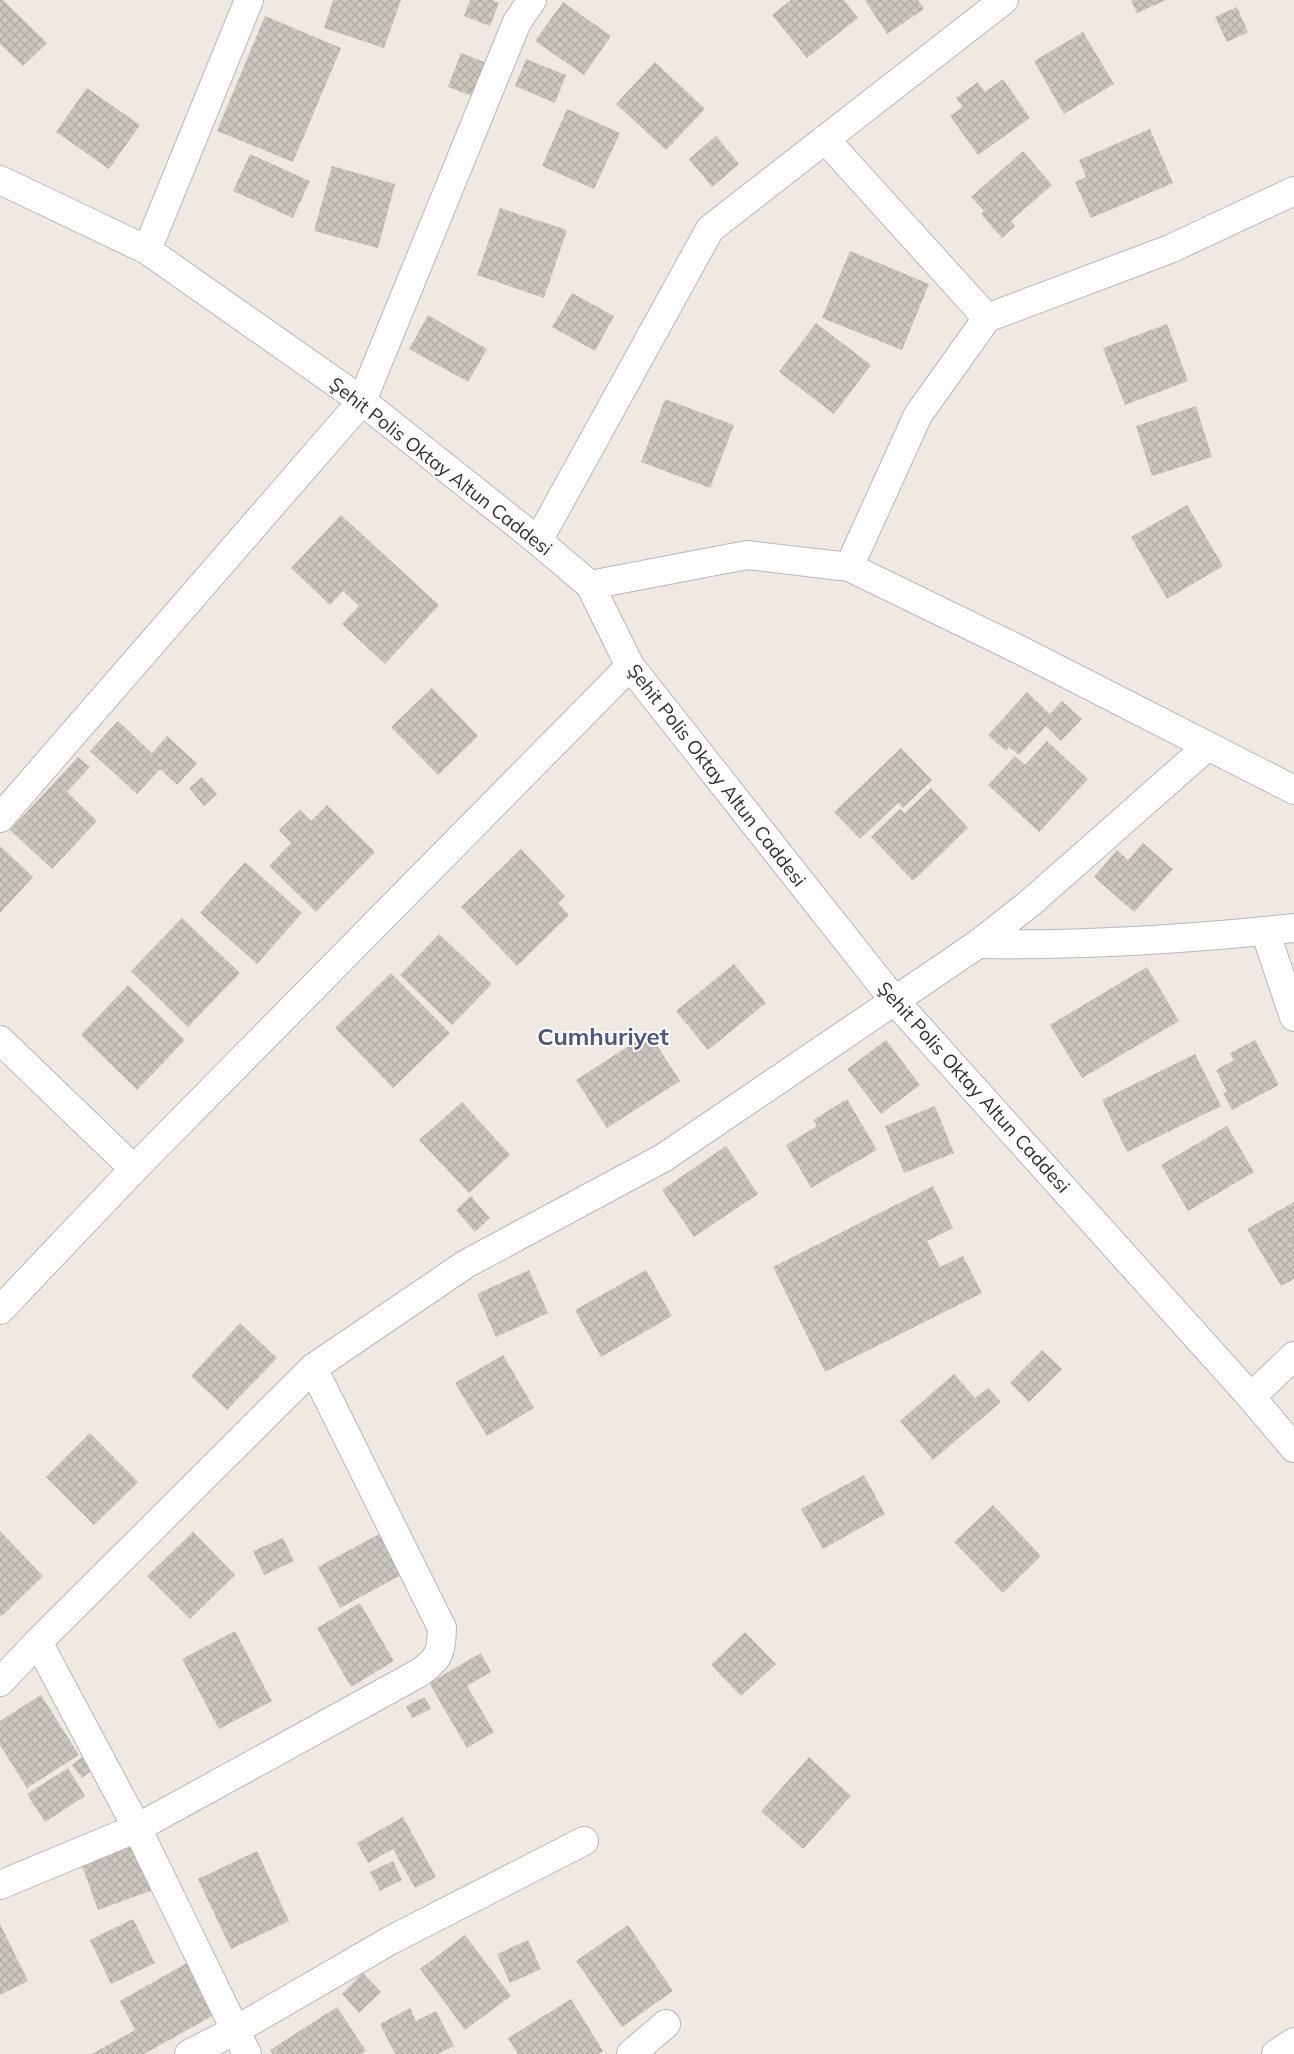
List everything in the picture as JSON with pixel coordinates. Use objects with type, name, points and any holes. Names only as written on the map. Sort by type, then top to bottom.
[{"type":"street","points":[[147,250],[249,0]]},
{"type":"street","points":[[0,818],[362,401],[517,22],[532,0]]},
{"type":"street","points":[[538,541],[710,229],[1004,0]]},
{"type":"street","points":[[825,139],[987,318]]},
{"type":"street","name":"Şehit Polis Oktay Altun Caddesi","points":[[0,180],[147,250],[362,401],[538,541],[590,586],[630,666],[894,1000],[1251,1397],[1294,1448]]},
{"type":"street","points":[[849,567],[918,415],[987,318],[1170,249],[1294,191]]},
{"type":"street","points":[[590,586],[747,555],[849,567],[1024,652],[1294,790]]},
{"type":"street","points":[[0,1310],[134,1169],[630,666]]},
{"type":"street","points":[[0,1682],[313,1368],[466,1264],[663,1158],[978,944],[1030,903],[1208,746]]},
{"type":"street","points":[[978,944],[1030,945],[1105,942],[1294,928]]},
{"type":"street","points":[[1265,931],[1294,1017]]},
{"type":"street","points":[[0,1040],[134,1169]]},
{"type":"street","points":[[1251,1397],[1294,1356]]},
{"type":"street","points":[[0,1885],[137,1828],[419,1673],[433,1663],[441,1652],[442,1628],[313,1368]]},
{"type":"street","points":[[38,1642],[137,1828],[241,2042]]},
{"type":"street","points":[[189,2054],[241,2042],[391,1940],[584,1841]]},
{"type":"street","points":[[631,2054],[666,2024]]},
{"type":"street","points":[[1276,2054],[1294,2042]]},
{"type":"building","points":[[0,0],[3,0],[47,43],[23,66],[0,44]]},
{"type":"building","points":[[333,0],[401,0],[384,48],[324,28]]},
{"type":"building","points":[[470,0],[492,0],[499,3],[490,26],[464,16]]},
{"type":"building","points":[[791,0],[844,0],[858,18],[807,58],[772,15]]},
{"type":"building","points":[[865,0],[918,0],[924,9],[887,34]]},
{"type":"building","points":[[1131,0],[1166,0],[1137,13]]},
{"type":"building","points":[[563,2],[611,36],[584,75],[535,41]]},
{"type":"building","points":[[1237,7],[1248,32],[1227,42],[1215,17]]},
{"type":"building","points":[[265,16],[341,48],[293,162],[217,131]]},
{"type":"building","points":[[1083,32],[1114,84],[1064,114],[1034,61]]},
{"type":"building","points":[[461,53],[487,63],[475,97],[448,87]]},
{"type":"building","points":[[526,59],[566,75],[555,103],[515,86]]},
{"type":"building","points":[[655,62],[705,109],[666,150],[616,104]]},
{"type":"building","points":[[1003,79],[1030,118],[978,155],[950,116],[963,107],[956,98],[978,82],[985,92]]},
{"type":"building","points":[[87,88],[140,125],[109,169],[56,132]]},
{"type":"building","points":[[567,109],[620,133],[594,189],[542,166]]},
{"type":"building","points":[[1150,129],[1173,183],[1091,218],[1075,182],[1086,177],[1079,160]]},
{"type":"building","points":[[716,136],[739,164],[712,187],[689,159]]},
{"type":"building","points":[[1023,151],[1052,185],[1011,221],[1015,226],[1002,238],[981,214],[984,211],[971,197]]},
{"type":"building","points":[[250,154],[310,181],[293,218],[233,191]]},
{"type":"building","points":[[332,166],[395,184],[378,248],[314,231]]},
{"type":"building","points":[[500,208],[567,230],[544,298],[477,275]]},
{"type":"building","points":[[850,251],[929,284],[902,350],[822,318]]},
{"type":"building","points":[[572,293],[614,316],[595,351],[552,327]]},
{"type":"building","points":[[428,315],[487,349],[468,382],[409,349]]},
{"type":"building","points":[[816,323],[871,365],[834,414],[779,372]]},
{"type":"building","points":[[1167,324],[1188,381],[1125,405],[1103,348]]},
{"type":"building","points":[[665,399],[734,425],[710,488],[641,462]]},
{"type":"building","points":[[1196,406],[1212,457],[1152,476],[1136,426]]},
{"type":"building","points":[[1187,505],[1223,566],[1167,599],[1131,537]]},
{"type":"building","points":[[341,515],[439,605],[385,664],[342,624],[359,606],[343,591],[330,605],[291,568]]},
{"type":"building","points":[[432,688],[478,736],[438,775],[391,727]]},
{"type":"building","points":[[1027,692],[1050,714],[1062,701],[1082,719],[1061,741],[1046,726],[1019,755],[1009,747],[1006,751],[988,735]]},
{"type":"building","points":[[118,721],[152,753],[167,736],[197,763],[177,785],[160,769],[137,794],[90,751]]},
{"type":"building","points":[[1047,741],[1088,779],[1039,832],[988,785],[1015,756],[1025,765]]},
{"type":"building","points":[[901,748],[932,780],[903,808],[898,803],[860,839],[834,812]]},
{"type":"building","points":[[78,757],[90,767],[67,792],[97,821],[52,869],[10,830]]},
{"type":"building","points":[[202,777],[217,794],[204,806],[189,788]]},
{"type":"building","points":[[931,788],[968,828],[913,881],[871,837],[900,809],[905,813]]},
{"type":"building","points":[[327,805],[375,852],[316,912],[269,866],[291,843],[279,830],[300,810],[311,821]]},
{"type":"building","points":[[1143,843],[1173,869],[1134,912],[1094,877],[1117,850],[1128,860]]},
{"type":"building","points":[[0,846],[33,877],[0,913]]},
{"type":"building","points":[[521,849],[565,896],[558,903],[569,915],[517,966],[461,907]]},
{"type":"building","points":[[245,862],[302,913],[257,964],[200,913]]},
{"type":"building","points":[[182,918],[240,973],[188,1027],[131,971]]},
{"type":"building","points":[[439,934],[492,984],[452,1025],[400,975]]},
{"type":"building","points":[[734,964],[766,1003],[708,1050],[676,1011]]},
{"type":"building","points":[[1147,967],[1179,1021],[1082,1078],[1050,1025]]},
{"type":"building","points":[[391,973],[450,1033],[393,1088],[335,1028]]},
{"type":"building","points":[[128,985],[185,1040],[137,1090],[81,1035]]},
{"type":"building","points":[[649,1033],[680,1081],[607,1128],[576,1080]]},
{"type":"building","points":[[886,1040],[920,1085],[881,1114],[847,1069]]},
{"type":"building","points":[[1255,1040],[1279,1085],[1232,1110],[1223,1093],[1227,1092],[1216,1070],[1234,1060],[1230,1053]]},
{"type":"building","points":[[1195,1054],[1221,1106],[1127,1152],[1102,1100]]},
{"type":"building","points":[[847,1099],[877,1150],[811,1188],[786,1145],[817,1126],[813,1120]]},
{"type":"building","points":[[462,1102],[510,1155],[469,1193],[419,1140]]},
{"type":"building","points":[[935,1106],[954,1153],[904,1173],[885,1126]]},
{"type":"building","points":[[1227,1126],[1254,1172],[1188,1211],[1161,1165]]},
{"type":"building","points":[[726,1146],[758,1194],[694,1237],[662,1190]]},
{"type":"building","points":[[933,1186],[953,1228],[927,1241],[940,1267],[963,1256],[982,1293],[825,1372],[773,1267]]},
{"type":"building","points":[[471,1196],[490,1218],[475,1232],[456,1210]]},
{"type":"building","points":[[1294,1202],[1294,1279],[1281,1286],[1247,1229]]},
{"type":"building","points":[[529,1270],[548,1313],[496,1337],[477,1294]]},
{"type":"building","points":[[646,1270],[672,1316],[601,1357],[575,1310]]},
{"type":"building","points":[[240,1323],[277,1358],[227,1410],[191,1376]]},
{"type":"building","points":[[1042,1350],[1062,1369],[1029,1402],[1010,1383]]},
{"type":"building","points":[[503,1355],[534,1408],[487,1436],[455,1383]]},
{"type":"building","points":[[954,1374],[975,1398],[988,1388],[1001,1402],[933,1460],[900,1421]]},
{"type":"building","points":[[90,1433],[138,1482],[94,1525],[46,1477]]},
{"type":"building","points":[[864,1475],[885,1514],[823,1549],[801,1509]]},
{"type":"building","points":[[993,1505],[1041,1556],[1003,1593],[954,1542]]},
{"type":"building","points":[[0,1531],[43,1576],[2,1616],[0,1615]]},
{"type":"building","points":[[193,1532],[235,1575],[190,1619],[147,1576]]},
{"type":"building","points":[[381,1533],[403,1574],[340,1608],[318,1567]]},
{"type":"building","points":[[283,1538],[294,1561],[264,1575],[253,1551]]},
{"type":"building","points":[[360,1603],[394,1661],[351,1687],[317,1628]]},
{"type":"building","points":[[235,1631],[272,1701],[219,1729],[182,1659]]},
{"type":"building","points":[[745,1632],[776,1664],[741,1696],[711,1665]]},
{"type":"building","points":[[481,1653],[491,1672],[467,1686],[494,1732],[467,1748],[429,1683]]},
{"type":"building","points":[[41,1695],[79,1755],[27,1788],[0,1745],[0,1721]]},
{"type":"building","points":[[425,1697],[431,1709],[412,1718],[406,1706]]},
{"type":"building","points":[[86,1754],[96,1767],[82,1778],[72,1765]]},
{"type":"building","points":[[809,1757],[851,1796],[803,1849],[761,1811]]},
{"type":"building","points":[[68,1768],[85,1796],[45,1822],[27,1794]]},
{"type":"building","points":[[403,1817],[436,1877],[415,1888],[393,1849],[368,1863],[357,1843]]},
{"type":"building","points":[[136,1843],[153,1890],[98,1910],[81,1863]]},
{"type":"building","points":[[257,1851],[289,1921],[231,1949],[198,1879]]},
{"type":"building","points":[[393,1861],[402,1880],[380,1891],[370,1872]]},
{"type":"building","points":[[133,1919],[155,1963],[111,1984],[90,1940]]},
{"type":"building","points":[[0,1924],[28,1981],[0,1995]]},
{"type":"building","points":[[628,1925],[673,1991],[622,2027],[576,1961]]},
{"type":"building","points":[[465,1935],[511,1996],[465,2030],[420,1969]]},
{"type":"building","points":[[528,1940],[541,1969],[510,1983],[497,1954]]},
{"type":"building","points":[[187,1963],[216,2014],[144,2054],[92,2054],[135,2030],[120,2001]]},
{"type":"building","points":[[363,1973],[381,1992],[359,2013],[342,1994]]},
{"type":"building","points":[[571,1999],[603,2051],[599,2054],[518,2054],[508,2038]]},
{"type":"building","points":[[337,2007],[366,2051],[361,2054],[273,2054],[270,2050]]},
{"type":"building","points":[[410,2008],[416,2021],[436,2011],[454,2046],[438,2054],[395,2054],[380,2024]]},
{"type":"district","name":"Cumhuriyet","points":[[603,1037]]}]
